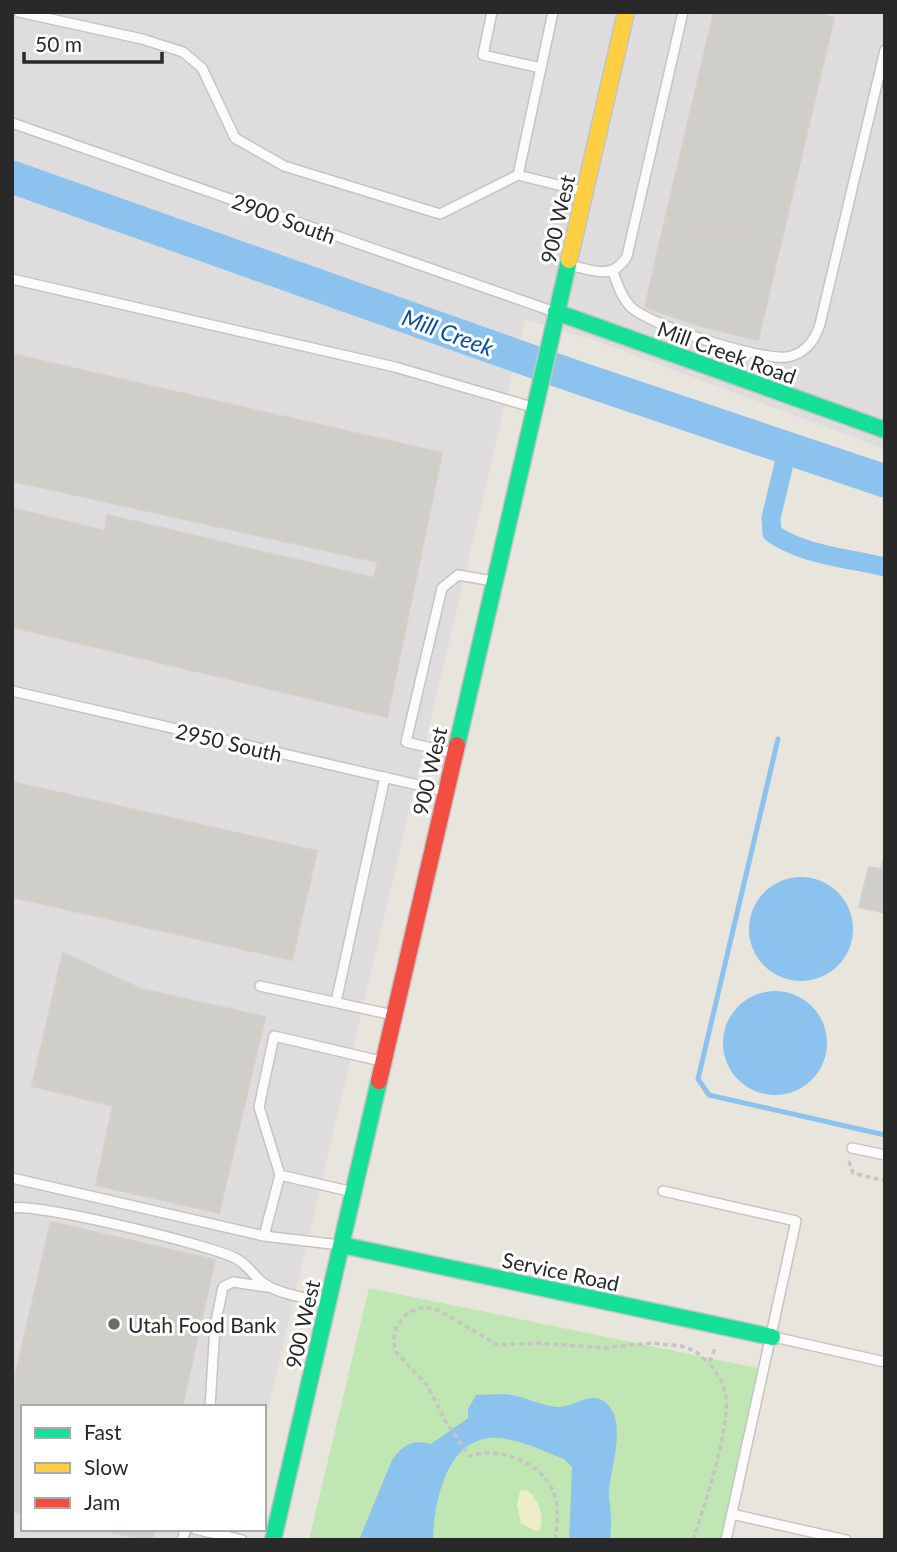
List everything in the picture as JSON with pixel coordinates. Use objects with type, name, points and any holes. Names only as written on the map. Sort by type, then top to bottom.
[{"type":"main road","name":"900 West","points":[[273,1540],[625,12]]},
{"type":"main road","name":"Mill Creek Road","points":[[556,312],[885,430]]},
{"type":"main road","name":"Service Road","points":[[342,1245],[772,1337]]},
{"type":"lane","points":[[19,12],[142,39],[183,51],[202,68],[235,138],[284,166],[440,214],[518,175],[585,192]]},
{"type":"lane","points":[[492,12],[483,55],[541,68]]},
{"type":"lane","points":[[518,175],[553,12]]},
{"type":"lane","points":[[613,272],[624,262],[630,246],[683,12]]},
{"type":"lane","points":[[613,272],[629,305],[641,315],[760,355],[787,357],[809,346],[820,324],[885,50]]},
{"type":"lane","name":"2900 South","points":[[12,123],[556,312]]},
{"type":"lane","points":[[568,264],[613,272]]},
{"type":"lane","points":[[12,279],[395,368],[534,407]]},
{"type":"lane","points":[[454,754],[406,742],[442,588],[458,575],[494,581]]},
{"type":"lane","name":"2950 South","points":[[12,691],[446,791]]},
{"type":"lane","points":[[336,1002],[385,777]]},
{"type":"lane","points":[[260,986],[394,1015]]},
{"type":"lane","points":[[264,1236],[280,1175],[258,1107],[274,1036],[384,1062]]},
{"type":"lane","points":[[852,1148],[885,1155]]},
{"type":"lane","points":[[280,1175],[354,1192]]},
{"type":"lane","points":[[12,1178],[264,1236],[342,1245]]},
{"type":"lane","points":[[663,1191],[796,1220],[726,1540]]},
{"type":"lane","points":[[12,1208],[39,1209],[212,1250],[239,1260],[270,1288]]},
{"type":"lane","points":[[210,1405],[215,1366],[215,1326],[223,1287],[233,1282],[270,1288],[329,1304]]},
{"type":"lane","points":[[772,1337],[885,1363]]},
{"type":"lane","points":[[732,1514],[846,1540]]},
{"type":"lane","points":[[204,1531],[242,1540]]},
{"type":"path","points":[[852,1148],[848,1164],[853,1173],[885,1181]]},
{"type":"path","points":[[555,1540],[556,1499],[551,1486],[540,1471],[507,1455],[470,1456],[451,1430],[427,1385],[402,1360],[394,1346],[393,1334],[400,1319],[418,1308],[433,1308],[498,1345],[537,1343],[604,1348],[651,1343],[688,1349],[709,1363],[719,1375],[727,1400],[719,1443],[693,1540]]},
{"type":"path","points":[[709,1363],[718,1343]]},
{"type":"shaded area","points":[[12,12],[885,12],[885,449],[594,340],[525,320],[266,1418],[266,1405],[21,1405],[21,1531],[239,1531],[237,1540],[12,1540]]},
{"type":"shaded area","points":[[369,1288],[762,1369],[722,1540],[309,1540]]},
{"type":"sand","points":[[527,1490],[535,1498],[540,1510],[542,1522],[538,1532],[521,1523],[517,1505],[520,1491]]},
{"type":"water","points":[[801,877],[821,881],[838,892],[849,909],[853,929],[849,949],[838,966],[821,977],[801,981],[781,977],[764,966],[753,949],[749,929],[753,909],[764,892],[781,881]]},
{"type":"water","points":[[775,991],[795,995],[812,1006],[823,1023],[827,1043],[823,1063],[812,1080],[795,1091],[775,1095],[755,1091],[738,1080],[727,1063],[723,1043],[727,1023],[738,1006],[755,995]]},
{"type":"water","points":[[503,1394],[555,1407],[597,1398],[611,1408],[617,1433],[609,1487],[610,1540],[569,1540],[572,1467],[564,1459],[518,1442],[490,1438],[475,1442],[462,1451],[452,1463],[440,1493],[433,1540],[359,1540],[392,1460],[400,1450],[413,1443],[431,1444],[468,1418],[468,1409],[476,1395]]},
{"type":"building","points":[[714,12],[811,12],[834,18],[780,247],[665,220]]},
{"type":"building","points":[[665,220],[780,247],[758,340],[700,326],[645,307]]},
{"type":"building","points":[[12,354],[442,453],[387,717],[12,627],[12,508],[105,531],[107,515],[374,578],[378,562],[12,481]]},
{"type":"building","points":[[12,782],[317,851],[292,960],[12,897]]},
{"type":"building","points":[[885,855],[885,913],[859,907],[869,867],[881,869]]},
{"type":"building","points":[[63,953],[141,989],[265,1017],[219,1213],[96,1185],[113,1106],[32,1086]]},
{"type":"building","name":"Utah Food Bank","points":[[51,1222],[215,1260],[182,1405],[21,1405],[21,1513],[12,1511],[12,1389]]},
{"type":"building","points":[[104,1531],[154,1531],[152,1540]]},
{"type":"waterway","name":"Mill Creek","points":[[12,177],[579,378],[885,481]]},
{"type":"waterway","points":[[788,447],[771,518],[772,533],[811,551],[885,567]]},
{"type":"waterway","points":[[778,739],[698,1079],[709,1095],[885,1135]]},
{"type":"railway","points":[[12,486],[364,567]]},
{"type":"railway","points":[[12,920],[128,979],[290,1019]]},
{"type":"traffic: fast","points":[[457,745],[569,260]]},
{"type":"traffic: fast","points":[[556,312],[885,430]]},
{"type":"traffic: fast","points":[[273,1540],[379,1081]]},
{"type":"traffic: fast","points":[[342,1245],[772,1337]]},
{"type":"traffic: slow","points":[[569,260],[626,12]]},
{"type":"traffic: jam","points":[[379,1081],[457,745]]},
{"type":"place","name":"Utah Food Bank","points":[[114,1324]]}]
